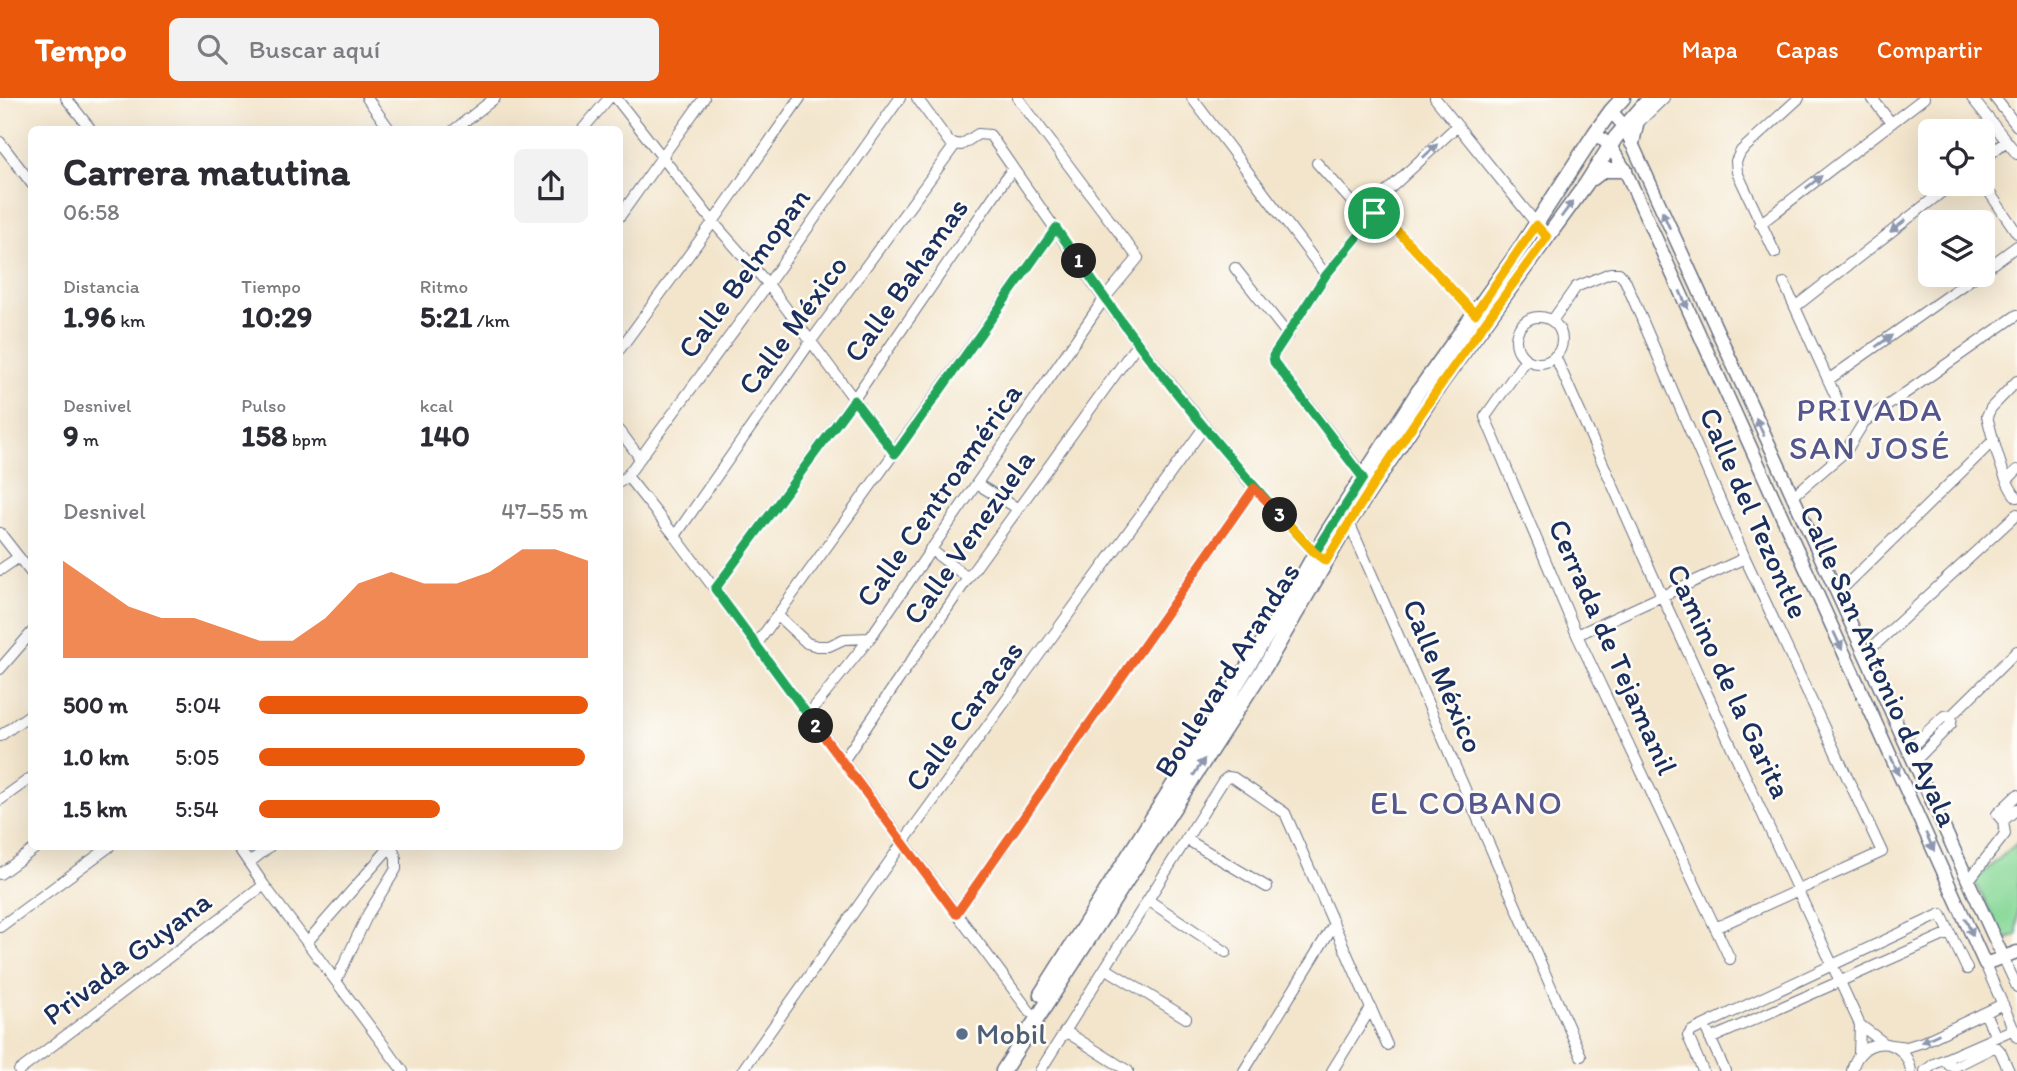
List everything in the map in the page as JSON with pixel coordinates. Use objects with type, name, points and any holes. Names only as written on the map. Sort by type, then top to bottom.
[{"type":"main road","name":"Boulevard Arandas","points":[[993,1071],[1249,663],[1321,557],[1349,522],[1367,482],[1418,392],[1536,225],[1595,132],[1623,98]]},
{"type":"main road","name":"Boulevard Arandas","points":[[1003,1071],[1305,601],[1343,508],[1367,482],[1441,383],[1586,184],[1610,146],[1630,125],[1645,103]]},
{"type":"main road","points":[[1630,125],[1632,144]]},
{"type":"main road","points":[[1586,184],[1603,170],[1625,170]]},
{"type":"street","points":[[66,98],[88,126]]},
{"type":"street","points":[[367,98],[387,126]]},
{"type":"street","points":[[459,126],[495,98]]},
{"type":"street","points":[[585,126],[609,98]]},
{"type":"street","points":[[616,98],[713,222],[768,284],[895,454]]},
{"type":"street","points":[[623,212],[704,98]]},
{"type":"street","points":[[623,345],[800,98]]},
{"type":"street","name":"Calle Belmopan","points":[[623,480],[768,284],[900,98]]},
{"type":"street","points":[[917,98],[949,142],[961,145],[978,134],[990,135],[1104,299],[1138,343],[1254,488],[1321,557]]},
{"type":"street","name":"Calle Centroamérica","points":[[808,715],[870,638],[1104,299],[1138,258],[1018,98]]},
{"type":"street","points":[[1435,98],[1547,237]]},
{"type":"street","points":[[1611,111],[1630,125],[1664,98]]},
{"type":"street","points":[[1774,253],[1737,172],[1736,161],[1741,151],[1799,98]]},
{"type":"street","points":[[1872,98],[1891,123]]},
{"type":"street","points":[[1760,223],[1924,98]]},
{"type":"street","points":[[1972,98],[2017,154]]},
{"type":"street","points":[[1995,98],[2017,127]]},
{"type":"street","points":[[1195,99],[1326,275]]},
{"type":"street","points":[[1367,482],[1273,359],[1326,275],[1372,217],[1381,197],[1457,126]]},
{"type":"street","name":"Calle San Antonio de Ayala","points":[[1595,132],[1610,146],[1625,170],[2015,1033]]},
{"type":"street","points":[[1995,150],[2006,141]]},
{"type":"street","points":[[0,142],[28,179]]},
{"type":"street","points":[[1632,144],[2017,987]]},
{"type":"street","name":"Calle México","points":[[675,536],[811,341],[955,145]]},
{"type":"street","points":[[1317,163],[1372,217],[1390,223],[1475,314]]},
{"type":"street","name":"Calle Bahamas","points":[[715,589],[854,400],[1013,168]]},
{"type":"street","points":[[1795,307],[1937,196]]},
{"type":"street","points":[[1992,196],[2017,233]]},
{"type":"street","points":[[756,645],[1056,228]]},
{"type":"street","points":[[1995,262],[2017,246]]},
{"type":"street","points":[[1236,268],[1288,335]]},
{"type":"street","name":"Calle del Tezontle","points":[[1552,321],[1576,287],[1610,273],[1619,273],[1625,280],[1745,558],[1882,852],[1798,891]]},
{"type":"street","points":[[1784,284],[1840,406]]},
{"type":"street","points":[[1828,380],[1960,287]]},
{"type":"street","points":[[1792,497],[1846,451],[1864,422],[2017,315]]},
{"type":"street","points":[[1537,317],[1552,321],[1557,326],[1562,339],[1555,356],[1539,363],[1526,359],[1516,344],[1516,336],[1523,323],[1537,317]]},
{"type":"street","name":"Calle Venezuela","points":[[843,761],[1017,508],[1138,343]]},
{"type":"street","name":"Camino de la Garita","points":[[1555,356],[1662,596],[1860,1025],[1860,1053]]},
{"type":"street","name":"Cerrada de Tejamanil","points":[[1526,359],[1485,417],[1577,635],[1730,959]]},
{"type":"street","points":[[2017,382],[1991,408],[1987,416],[2011,492],[2017,497]]},
{"type":"street","name":"Calle Caracas","points":[[742,1071],[904,841],[1205,426]]},
{"type":"street","points":[[623,435],[640,458]]},
{"type":"street","points":[[1837,594],[1994,440]]},
{"type":"street","points":[[1758,464],[1774,457]]},
{"type":"street","points":[[2007,480],[2017,470]]},
{"type":"street","points":[[623,480],[675,536],[1030,1012]]},
{"type":"street","points":[[977,484],[1017,508]]},
{"type":"street","points":[[956,914],[1254,488]]},
{"type":"street","name":"Calle México","points":[[1343,508],[1581,1056]]},
{"type":"street","points":[[1865,654],[2017,514]]},
{"type":"street","points":[[0,533],[28,569]]},
{"type":"street","points":[[930,549],[968,578]]},
{"type":"street","points":[[1800,559],[1818,552]]},
{"type":"street","points":[[0,570],[19,557]]},
{"type":"street","points":[[1577,635],[1745,558]]},
{"type":"street","points":[[778,616],[807,643],[817,646],[829,646],[844,639],[870,638]]},
{"type":"street","points":[[0,669],[28,637]]},
{"type":"street","points":[[1912,755],[1951,724],[1952,715],[2017,651]]},
{"type":"street","points":[[1249,663],[1266,665]]},
{"type":"street","points":[[0,736],[28,716]]},
{"type":"street","points":[[1040,1071],[1228,777],[1234,778],[1285,813],[1387,1045]]},
{"type":"street","points":[[0,800],[28,780]]},
{"type":"street","points":[[1907,793],[1926,786]]},
{"type":"street","points":[[1969,880],[2005,834],[2003,821],[1997,814],[2017,795]]},
{"type":"street","points":[[2003,821],[2017,809]]},
{"type":"street","points":[[1186,839],[1267,887]]},
{"type":"street","points":[[0,874],[33,850]]},
{"type":"street","points":[[0,927],[105,850]]},
{"type":"street","points":[[241,850],[264,885],[403,1071]]},
{"type":"street","points":[[250,862],[265,850]]},
{"type":"street","points":[[307,942],[388,850]]},
{"type":"street","points":[[336,981],[357,934],[396,869],[392,850]]},
{"type":"street","name":"Privada Guyana","points":[[19,1071],[264,885]]},
{"type":"street","points":[[1715,928],[1798,891]]},
{"type":"street","points":[[1148,900],[1226,952]]},
{"type":"street","points":[[1703,1071],[1688,1036],[1692,1031],[1941,914],[1968,969]]},
{"type":"street","points":[[1244,1071],[1334,924]]},
{"type":"street","points":[[1710,1039],[1950,933]]},
{"type":"street","points":[[1986,964],[2017,952]]},
{"type":"street","points":[[1105,968],[1186,1018]]},
{"type":"street","points":[[1852,1070],[1860,1053],[1875,1044],[1907,1047],[1923,1042],[2003,1004]]},
{"type":"street","points":[[1332,1071],[1371,1008]]},
{"type":"street","points":[[1984,1013],[1996,1037]]},
{"type":"street","points":[[1704,1025],[1725,1071]]},
{"type":"street","name":"Camino de la Garita","points":[[1860,1025],[1900,1050],[1907,1057],[1911,1071]]},
{"type":"street","points":[[1065,1031],[1128,1071]]},
{"type":"street","points":[[1925,1071],[1996,1037],[2015,1033]]},
{"type":"street","points":[[1947,1059],[1949,1065],[1954,1067],[1997,1048],[2009,1071]]},
{"type":"green space","points":[[2017,843],[2017,935],[2005,940],[1974,881]]},
{"type":"place","name":"Mobil","points":[[962,1034]]},
{"type":"district","name":"PRIVADA SAN JOSÉ","points":[[1870,428]]},
{"type":"district","name":"EL COBANO","points":[[1467,802]]},
{"type":"route","points":[[1374,213],[1370,222],[1326,275],[1273,356],[1274,362],[1363,478],[1315,553],[1254,488],[1138,343],[1104,299],[1056,228],[895,454],[854,400],[715,589],[956,914],[1254,488],[1315,553],[1326,561],[1441,383],[1547,237],[1536,225],[1475,314],[1390,223],[1374,213]]}]
